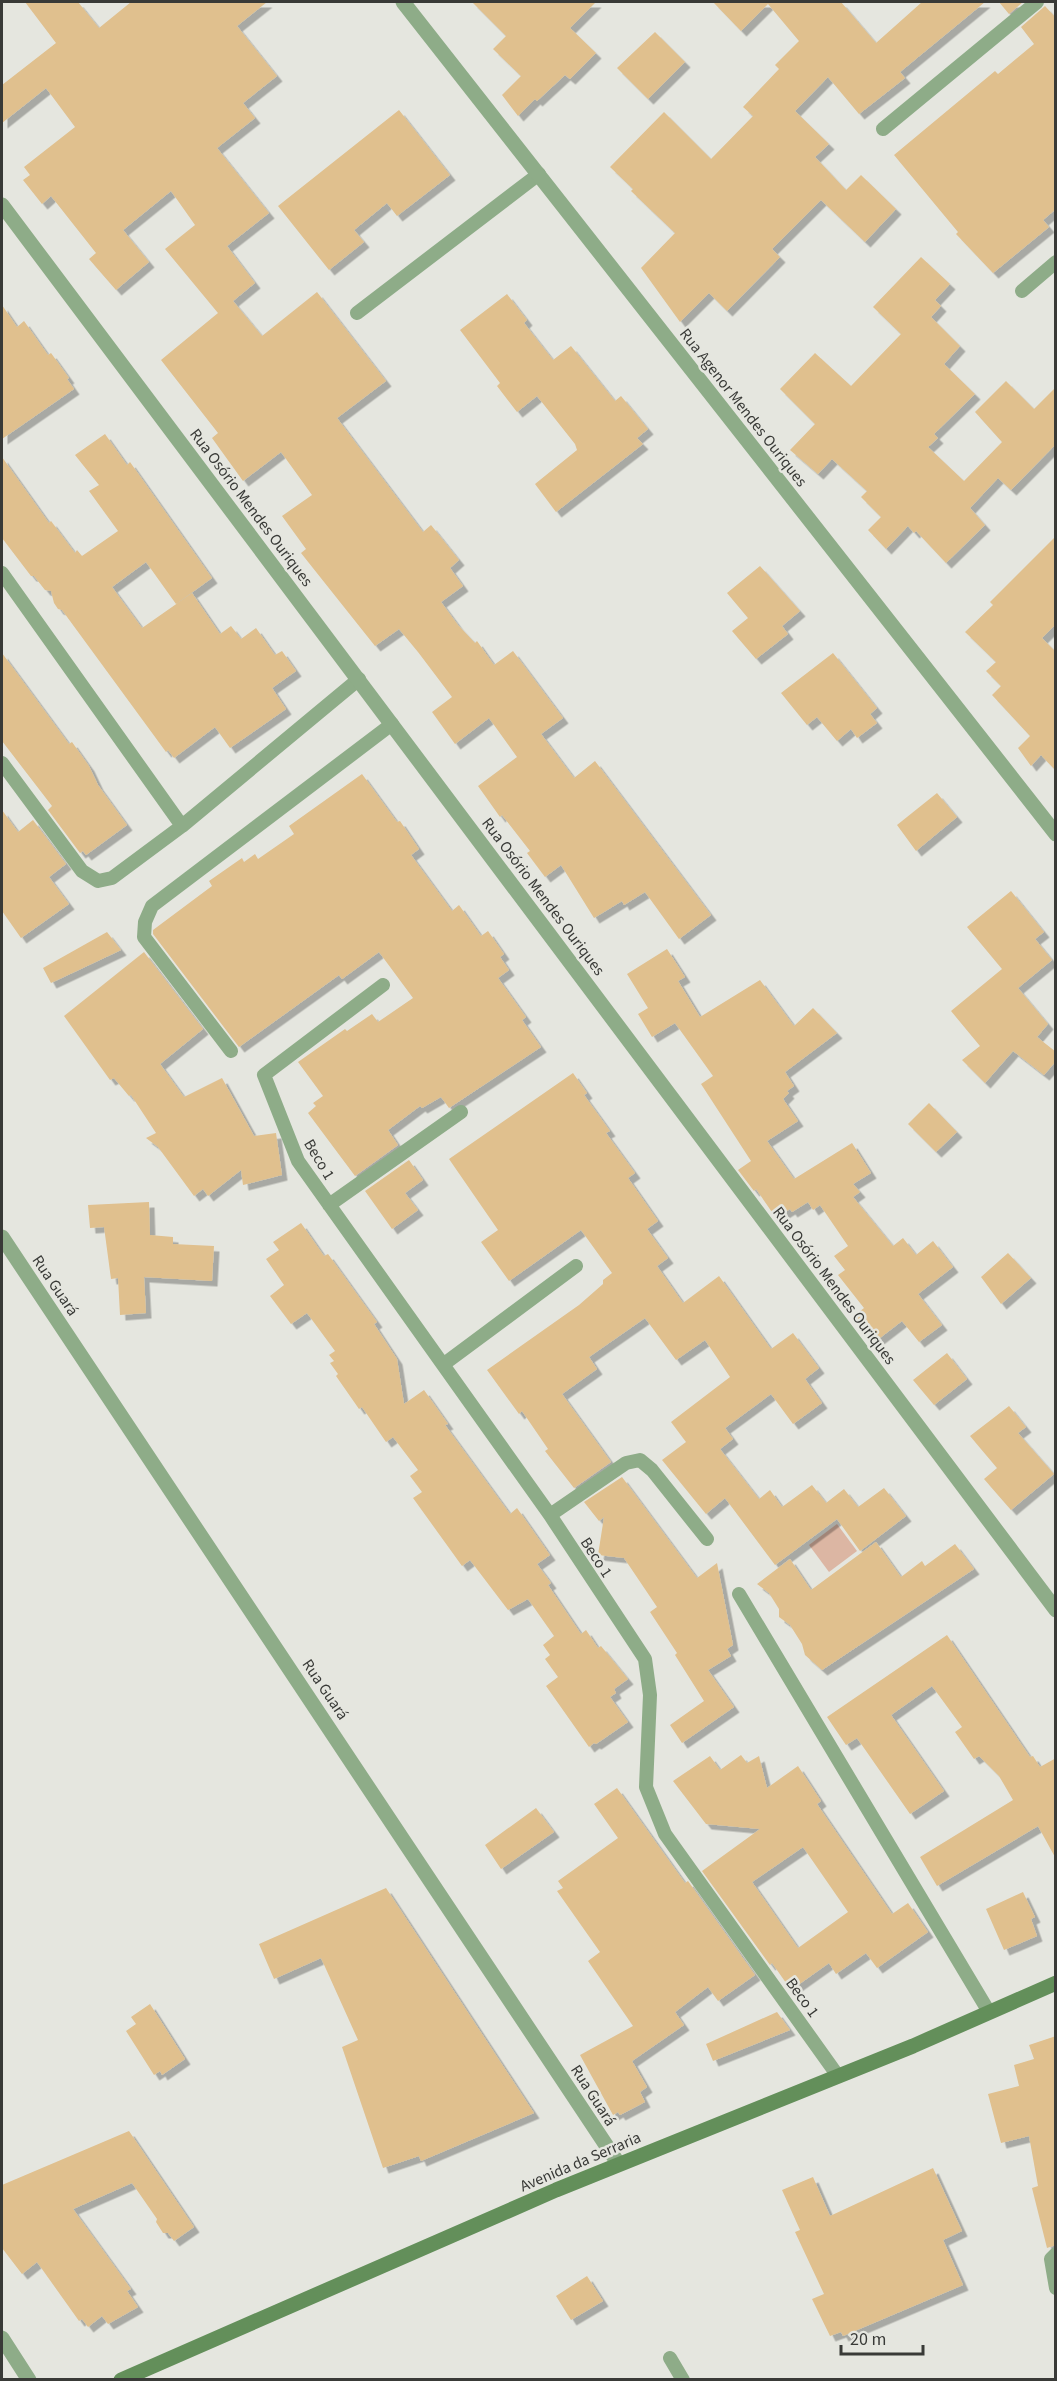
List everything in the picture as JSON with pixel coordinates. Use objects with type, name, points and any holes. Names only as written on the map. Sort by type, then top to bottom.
[{"type":"main road","name":"Avenida da Serraria","points":[[124,2379],[618,2163],[838,2076],[1056,1983]]},
{"type":"street","name":"Rua Agenor Mendes Ouriques","points":[[403,2],[1056,834]]},
{"type":"street","name":"Rua Osório Mendes Ouriques","points":[[2,205],[1056,1610]]},
{"type":"street","name":"Rua Guará","points":[[2,1237],[618,2163]]},
{"type":"street","points":[[2,2338],[29,2379]]},
{"type":"lane","points":[[883,129],[1037,2]]},
{"type":"lane","points":[[357,313],[538,174]]},
{"type":"lane","points":[[1022,291],[1056,262]]},
{"type":"lane","points":[[2,573],[182,826]]},
{"type":"lane","points":[[2,763],[82,871],[98,881],[112,878],[182,826],[359,679]]},
{"type":"lane","points":[[231,1051],[144,937],[145,922],[152,906],[392,724]]},
{"type":"lane","name":"Beco 1","points":[[383,985],[264,1075],[298,1161],[550,1515],[645,1659],[650,1695],[646,1787],[665,1834],[838,2076]]},
{"type":"lane","points":[[329,1205],[461,1112]]},
{"type":"lane","points":[[444,1364],[576,1266]]},
{"type":"lane","points":[[550,1515],[626,1463],[640,1460],[652,1470],[707,1539]]},
{"type":"lane","points":[[739,1594],[989,2012]]},
{"type":"lane","points":[[1056,2254],[1051,2259],[1056,2288]]},
{"type":"lane","points":[[670,2358],[682,2379]]},
{"type":"shaded area","points":[[837,1524],[857,1551],[829,1572],[809,1545]]},
{"type":"building","points":[[25,2],[78,2],[99,28],[131,2],[267,2],[237,26],[277,76],[243,103],[255,118],[217,148],[269,213],[227,246],[255,283],[233,301],[262,336],[317,292],[386,381],[337,418],[423,532],[431,525],[459,560],[450,568],[463,586],[441,602],[458,625],[475,643],[477,641],[494,665],[513,651],[563,718],[541,734],[574,778],[595,761],[711,915],[679,939],[645,892],[624,905],[622,901],[594,918],[561,865],[545,877],[527,853],[530,851],[502,815],[500,817],[478,786],[517,757],[489,718],[455,744],[432,712],[452,697],[418,652],[399,629],[375,646],[301,553],[306,549],[282,516],[312,495],[281,452],[243,481],[212,438],[218,433],[161,360],[218,313],[165,249],[195,225],[171,191],[123,230],[149,262],[116,290],[89,259],[96,253],[51,196],[42,204],[23,180],[30,175],[24,167],[75,127],[46,88],[2,123],[2,85],[56,43]]},
{"type":"building","points":[[472,2],[596,2],[570,28],[596,53],[570,79],[565,75],[518,116],[502,95],[521,76],[493,49],[506,36]]},
{"type":"building","points":[[713,2],[841,2],[876,43],[922,2],[985,2],[900,72],[905,78],[859,114],[828,77],[795,111],[829,144],[815,157],[846,190],[861,175],[896,209],[865,242],[821,200],[772,249],[780,257],[727,311],[709,293],[680,322],[641,268],[675,233],[631,191],[633,189],[610,167],[664,112],[711,159],[753,116],[743,107],[779,69],[775,65],[799,41],[768,4],[741,31]]},
{"type":"building","points":[[999,2],[1023,2],[1009,14]]},
{"type":"building","points":[[1045,6],[1056,18],[1056,209],[1043,220],[1049,227],[993,273],[956,234],[958,232],[894,155],[995,71],[998,74],[1034,44],[1021,27]]},
{"type":"building","points":[[655,32],[685,62],[648,99],[617,68]]},
{"type":"building","points":[[399,110],[450,175],[397,216],[387,203],[354,230],[364,242],[329,270],[278,206]]},
{"type":"building","points":[[921,257],[950,284],[935,300],[941,306],[931,317],[960,346],[944,364],[975,394],[934,434],[938,438],[928,447],[964,481],[1002,442],[975,412],[1006,381],[1034,409],[1056,387],[1056,444],[1011,490],[998,478],[970,508],[985,525],[946,563],[916,531],[914,533],[908,526],[886,549],[868,530],[881,517],[861,497],[867,491],[832,459],[818,474],[790,450],[815,424],[780,389],[815,353],[851,386],[901,334],[873,307]]},
{"type":"building","points":[[507,294],[527,320],[524,323],[553,360],[571,346],[615,401],[621,396],[648,429],[637,438],[643,444],[556,512],[535,484],[577,450],[575,444],[537,396],[517,412],[497,386],[500,383],[460,330]]},
{"type":"building","points":[[2,305],[17,327],[24,321],[48,355],[51,353],[74,389],[2,439]]},
{"type":"building","points":[[105,434],[127,465],[130,462],[212,578],[176,604],[146,562],[112,587],[142,628],[192,593],[220,634],[231,626],[241,639],[256,628],[275,655],[282,651],[296,671],[272,688],[286,709],[230,748],[215,727],[174,758],[168,750],[166,752],[62,610],[58,609],[51,591],[45,590],[34,576],[31,576],[2,538],[2,457],[49,523],[51,521],[75,553],[77,550],[82,556],[118,531],[89,491],[99,485],[75,455]]},
{"type":"building","points":[[1056,536],[1056,624],[1042,638],[1056,652],[1056,771],[1041,755],[1031,766],[1018,748],[1030,736],[992,695],[1001,686],[986,671],[996,662],[965,632],[993,605],[990,602]]},
{"type":"building","points":[[760,566],[800,611],[782,626],[788,634],[756,659],[732,631],[748,618],[727,593]]},
{"type":"building","points":[[2,653],[69,744],[72,742],[89,766],[98,785],[127,825],[86,855],[83,851],[80,853],[48,810],[52,806],[2,741]]},
{"type":"building","points":[[833,653],[877,708],[870,714],[877,723],[857,738],[851,729],[837,741],[817,717],[807,725],[781,693]]},
{"type":"building","points":[[362,774],[397,822],[400,821],[419,849],[411,855],[452,911],[459,905],[481,936],[488,931],[504,954],[500,957],[509,970],[498,978],[526,1017],[522,1020],[541,1047],[449,1108],[441,1097],[422,1108],[420,1106],[388,1130],[398,1145],[355,1176],[308,1113],[316,1106],[313,1103],[323,1096],[298,1062],[345,1029],[347,1031],[372,1014],[378,1022],[413,998],[379,952],[342,979],[339,975],[239,1047],[153,934],[153,930],[212,886],[209,881],[242,858],[244,862],[255,854],[258,859],[294,834],[289,826]]},
{"type":"building","points":[[937,793],[957,817],[916,851],[897,825]]},
{"type":"building","points":[[2,810],[18,832],[33,820],[66,864],[49,877],[69,904],[21,938],[2,911]]},
{"type":"building","points":[[1011,891],[1044,932],[1035,939],[1052,960],[1018,988],[1048,1024],[1037,1037],[1056,1052],[1056,1061],[1044,1075],[1013,1051],[985,1083],[962,1060],[980,1046],[951,1011],[1002,969],[967,927]]},
{"type":"building","points":[[107,932],[121,950],[51,983],[43,968]]},
{"type":"building","points":[[667,949],[685,977],[678,981],[700,1017],[760,980],[794,1026],[813,1008],[837,1033],[785,1072],[794,1086],[787,1091],[789,1093],[783,1099],[798,1121],[767,1141],[794,1179],[852,1143],[871,1173],[853,1184],[860,1192],[853,1197],[893,1246],[903,1238],[916,1255],[933,1241],[953,1267],[918,1294],[942,1325],[919,1342],[902,1321],[876,1341],[855,1315],[864,1308],[838,1275],[845,1270],[834,1256],[848,1246],[820,1205],[813,1210],[808,1202],[776,1218],[756,1189],[754,1191],[738,1170],[751,1161],[701,1084],[713,1076],[675,1023],[652,1037],[638,1014],[648,1008],[627,974]]},
{"type":"building","points":[[144,952],[203,1029],[160,1064],[184,1097],[222,1078],[254,1136],[276,1133],[282,1175],[243,1185],[241,1170],[208,1196],[203,1189],[194,1196],[158,1147],[146,1138],[156,1133],[131,1095],[129,1096],[114,1078],[110,1080],[64,1016]]},
{"type":"building","points":[[573,1073],[587,1093],[584,1095],[610,1131],[606,1133],[635,1173],[628,1178],[658,1221],[647,1229],[668,1258],[657,1266],[683,1303],[719,1276],[771,1349],[793,1333],[819,1368],[805,1379],[822,1403],[793,1424],[771,1394],[725,1428],[733,1439],[720,1449],[759,1499],[770,1490],[782,1507],[812,1485],[826,1503],[844,1489],[858,1507],[884,1488],[906,1516],[860,1551],[837,1519],[775,1565],[725,1498],[706,1514],[662,1460],[686,1442],[671,1422],[730,1377],[705,1340],[676,1360],[645,1318],[589,1357],[597,1369],[562,1394],[611,1462],[574,1488],[545,1451],[548,1449],[522,1411],[519,1414],[487,1370],[579,1305],[612,1273],[581,1230],[509,1281],[481,1242],[498,1230],[449,1159]]},
{"type":"building","points":[[929,1103],[957,1132],[936,1152],[908,1124]]},
{"type":"building","points":[[409,1160],[423,1180],[405,1193],[418,1210],[392,1229],[365,1191]]},
{"type":"building","points":[[149,1202],[150,1235],[173,1237],[173,1244],[214,1246],[212,1281],[144,1277],[146,1313],[120,1315],[118,1278],[111,1279],[104,1227],[90,1228],[88,1205]]},
{"type":"building","points":[[301,1223],[324,1256],[328,1254],[377,1322],[374,1324],[397,1359],[404,1404],[424,1390],[448,1424],[445,1425],[510,1514],[517,1508],[550,1555],[537,1564],[551,1583],[548,1585],[581,1634],[586,1630],[598,1648],[601,1646],[628,1679],[614,1689],[616,1693],[610,1697],[628,1722],[596,1744],[589,1747],[546,1686],[558,1677],[545,1659],[550,1655],[543,1645],[554,1636],[528,1599],[508,1610],[470,1560],[462,1566],[413,1498],[422,1492],[410,1476],[418,1470],[393,1437],[386,1442],[362,1407],[359,1409],[336,1376],[338,1374],[330,1363],[334,1361],[329,1355],[335,1351],[307,1313],[291,1324],[270,1296],[284,1285],[266,1259],[279,1250],[273,1242]]},
{"type":"building","points":[[1008,1253],[1031,1278],[1001,1304],[981,1277]]},
{"type":"building","points":[[947,1353],[967,1379],[934,1405],[913,1380]]},
{"type":"building","points":[[1009,1406],[1026,1427],[1018,1433],[1054,1474],[1011,1510],[984,1479],[997,1468],[970,1436]]},
{"type":"building","points":[[622,1477],[697,1578],[717,1563],[733,1645],[727,1649],[731,1656],[708,1670],[734,1707],[682,1743],[670,1725],[704,1701],[675,1655],[677,1653],[650,1612],[657,1607],[624,1558],[598,1555],[604,1517],[599,1521],[584,1502]]},
{"type":"building","points":[[876,1542],[901,1577],[922,1561],[925,1566],[955,1544],[974,1569],[822,1670],[805,1655],[802,1644],[790,1625],[779,1617],[779,1609],[769,1593],[757,1584],[790,1559],[811,1590]]},
{"type":"building","points":[[947,1635],[1030,1757],[1033,1756],[1040,1767],[1056,1758],[1056,1859],[1038,1826],[937,1886],[920,1857],[1013,1800],[999,1776],[979,1756],[974,1759],[955,1732],[962,1727],[932,1686],[891,1715],[944,1791],[910,1814],[857,1738],[846,1745],[827,1717]]},
{"type":"building","points":[[741,1755],[747,1763],[759,1756],[767,1788],[798,1766],[821,1801],[817,1804],[892,1914],[908,1903],[928,1932],[877,1968],[866,1953],[836,1974],[829,1963],[791,1990],[772,1963],[770,1965],[702,1871],[760,1829],[706,1824],[673,1781],[710,1756],[720,1770]],"holes":[[[803,1847],[848,1912],[798,1948],[752,1882]]]},
{"type":"building","points":[[617,1788],[685,1883],[688,1881],[755,1975],[718,2001],[708,1987],[675,2012],[684,2025],[632,2061],[647,2087],[640,2092],[645,2102],[620,2115],[618,2112],[613,2115],[580,2055],[633,2026],[588,1961],[600,1952],[557,1891],[563,1888],[558,1881],[618,1838],[594,1804]]},
{"type":"building","points":[[536,1808],[554,1832],[501,1869],[485,1845]]},
{"type":"building","points":[[386,1888],[534,2113],[421,2161],[419,2156],[383,2168],[342,2047],[358,2040],[321,1958],[274,1979],[259,1944]]},
{"type":"building","points":[[1023,1892],[1035,1917],[1031,1919],[1037,1936],[1004,1950],[986,1909]]},
{"type":"building","points":[[150,2004],[185,2059],[162,2075],[160,2071],[154,2075],[126,2031],[136,2024],[131,2017]]},
{"type":"building","points":[[777,2012],[790,2030],[713,2061],[706,2044]]},
{"type":"building","points":[[1056,2036],[1056,2245],[1047,2248],[1032,2188],[1038,2186],[1029,2136],[1001,2143],[988,2094],[1019,2086],[1014,2065],[1034,2059],[1029,2045]]},
{"type":"building","points":[[129,2131],[194,2227],[174,2241],[168,2233],[163,2233],[156,2222],[157,2219],[132,2183],[73,2209],[131,2289],[127,2291],[138,2307],[108,2324],[102,2316],[88,2327],[82,2319],[79,2321],[37,2262],[22,2274],[2,2248],[2,2185]]},
{"type":"building","points":[[933,2168],[962,2231],[943,2240],[963,2285],[843,2336],[841,2332],[830,2336],[812,2299],[824,2294],[795,2232],[800,2230],[782,2190],[813,2177],[830,2216]]},
{"type":"building","points":[[587,2276],[603,2301],[571,2320],[556,2296]]}]
